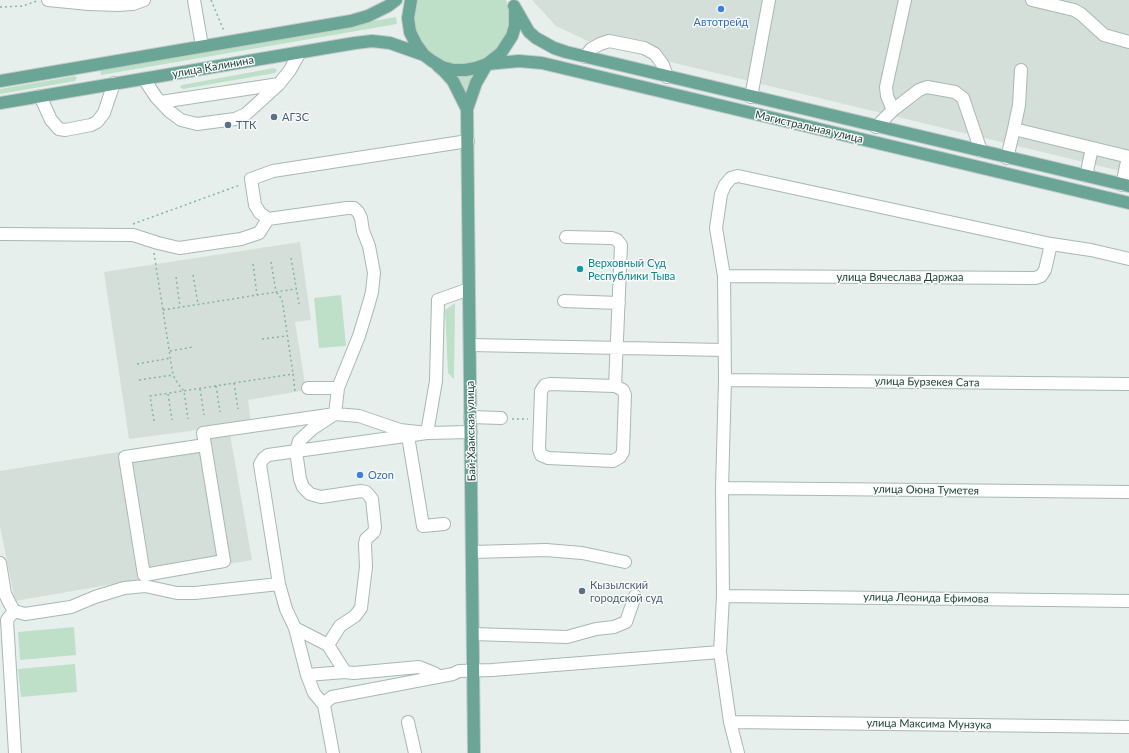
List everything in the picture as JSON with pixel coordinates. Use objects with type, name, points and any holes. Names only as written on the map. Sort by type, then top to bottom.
[{"type":"main road","name":"улица Калинина","points":[[0,81],[351,21],[368,16],[388,6],[396,0]]},
{"type":"main road","points":[[411,0],[408,18],[410,32],[416,44],[428,58]]},
{"type":"main road","points":[[487,64],[501,53],[512,36],[516,16],[514,3]]},
{"type":"main road","name":"Магистральная улица","points":[[514,3],[529,32],[536,38],[554,48],[667,77],[1125,186]]},
{"type":"main road","name":"улица Калинина","points":[[0,103],[372,41],[390,43],[428,58]]},
{"type":"main road","name":"Магистральная улица","points":[[428,58],[442,67],[453,70],[470,69],[487,64],[519,61],[542,63],[1129,203]]},
{"type":"main road","name":"Бай-Хаакская улица","points":[[428,58],[444,71],[453,81],[467,109]]},
{"type":"main road","name":"Бай-Хаакская улица","points":[[474,753],[467,109],[474,87],[487,64]]},
{"type":"main road","points":[[83,67],[86,88]]},
{"type":"street","points":[[48,0],[118,5],[133,4],[144,0]]},
{"type":"street","points":[[194,0],[202,46]]},
{"type":"street","points":[[751,97],[769,0]]},
{"type":"street","points":[[893,110],[887,96],[886,87],[905,0]]},
{"type":"street","points":[[1032,0],[1075,5],[1081,14],[1104,35],[1129,42]]},
{"type":"street","points":[[585,57],[591,49],[609,41],[644,48],[656,54],[663,65],[667,77]]},
{"type":"street","points":[[144,79],[160,102],[181,120],[196,124],[235,119],[251,110],[279,84],[290,70],[300,52]]},
{"type":"street","points":[[1007,158],[1019,105],[1021,70]]},
{"type":"street","points":[[40,96],[51,120],[59,129],[65,130],[91,125],[97,122],[104,113],[114,83]]},
{"type":"street","points":[[160,102],[279,84]]},
{"type":"street","points":[[876,127],[893,110],[920,90],[927,87],[955,92],[963,98],[981,152]]},
{"type":"street","points":[[1014,129],[1129,157],[1125,186]]},
{"type":"street","points":[[328,645],[340,626],[355,616],[361,608],[366,568],[365,544],[366,539],[374,532],[375,527],[372,499],[366,492],[361,491],[321,497],[310,494],[303,487],[300,479],[296,451],[299,442],[312,430],[335,414],[338,388],[358,336],[372,292],[374,273],[369,246],[363,231],[361,218],[354,208],[268,218],[260,213],[255,205],[251,180],[273,171],[468,141]]},
{"type":"street","points":[[1086,176],[1092,148]]},
{"type":"street","points":[[738,753],[730,722],[720,652],[722,596],[724,276],[716,228],[721,194],[725,185],[732,178],[738,176],[1051,244],[1091,250],[1129,259]]},
{"type":"street","points":[[0,234],[134,235],[152,242],[179,248],[241,239],[259,233],[268,218]]},
{"type":"street","points":[[566,237],[612,238],[619,242],[621,248],[615,386]]},
{"type":"street","name":"улица Вячеслава Даржаа","points":[[724,276],[1034,278],[1041,276],[1045,270],[1051,244]]},
{"type":"street","points":[[427,433],[436,381],[438,300],[469,289]]},
{"type":"street","points":[[564,301],[619,303]]},
{"type":"street","points":[[470,345],[724,350]]},
{"type":"street","name":"улица Бурзекея Сата","points":[[724,380],[1129,384]]},
{"type":"street","points":[[545,385],[615,386],[623,390],[625,395],[623,452],[620,457],[616,460],[548,458],[543,456],[539,450],[541,391],[545,385]]},
{"type":"street","points":[[308,388],[338,388]]},
{"type":"street","points":[[0,563],[3,594],[14,611],[25,614],[71,607],[144,580],[224,561],[204,433],[335,414],[359,416],[400,430],[427,433]]},
{"type":"street","points":[[470,417],[501,418]]},
{"type":"street","points":[[333,753],[324,705],[314,693],[307,674],[295,628],[286,609],[279,584],[260,464],[268,455],[427,433],[455,431],[471,432]]},
{"type":"street","points":[[408,436],[423,526],[444,524]]},
{"type":"street","points":[[144,580],[125,457],[205,445]]},
{"type":"street","name":"улица Оюна Туметея","points":[[722,488],[1129,492]]},
{"type":"street","points":[[472,552],[546,550],[582,553],[625,562]]},
{"type":"street","points":[[144,580],[177,593],[195,593],[279,584]]},
{"type":"street","points":[[473,634],[567,637],[596,629],[614,627],[626,622],[635,596]]},
{"type":"street","name":"улица Леонида Ефимова","points":[[722,596],[1129,601]]},
{"type":"street","points":[[14,611],[7,620],[15,753]]},
{"type":"street","points":[[295,628],[328,645],[345,672]]},
{"type":"street","points":[[324,705],[332,697],[460,672],[720,652]]},
{"type":"street","points":[[307,674],[354,673],[419,668],[434,673],[439,677]]},
{"type":"street","points":[[408,722],[415,753]]},
{"type":"street","name":"улица Максима Мунзука","points":[[730,722],[1129,726]]},
{"type":"path","points":[[0,7],[23,6],[40,0]]},
{"type":"path","points":[[211,0],[225,33]]},
{"type":"path","points":[[130,225],[251,180]]},
{"type":"path","points":[[152,242],[173,375],[184,391],[188,419]]},
{"type":"path","points":[[292,258],[299,304]]},
{"type":"path","points":[[271,262],[276,292],[282,299],[295,392]]},
{"type":"path","points":[[252,264],[257,295]]},
{"type":"path","points":[[193,274],[198,304]]},
{"type":"path","points":[[176,277],[180,307]]},
{"type":"path","points":[[163,310],[296,289]]},
{"type":"path","points":[[262,339],[287,336]]},
{"type":"path","points":[[170,351],[193,347]]},
{"type":"path","points":[[136,364],[171,358]]},
{"type":"path","points":[[154,422],[150,396],[293,374]]},
{"type":"path","points":[[139,380],[173,375]]},
{"type":"path","points":[[234,383],[238,409]]},
{"type":"path","points":[[216,386],[220,412]]},
{"type":"path","points":[[200,389],[204,415]]},
{"type":"path","points":[[168,394],[172,420]]},
{"type":"path","points":[[501,418],[540,420]]},
{"type":"shaded area","points":[[532,0],[1129,0],[1129,173],[592,43],[556,26]]},
{"type":"shaded area","points":[[300,242],[311,320],[295,322],[306,390],[248,400],[251,423],[129,439],[104,272]]},
{"type":"shaded area","points":[[230,434],[252,560],[15,601],[0,526],[0,471]]},
{"type":"green space","points":[[416,0],[506,0],[509,9],[509,23],[505,36],[498,48],[487,57],[475,62],[461,64],[448,63],[435,57],[425,48],[417,37],[413,10]]},
{"type":"green space","points":[[396,17],[397,24],[101,75],[100,68]]},
{"type":"green space","points":[[274,68],[277,70],[275,73],[183,89],[180,87],[182,85]]},
{"type":"green space","points":[[474,74],[465,93],[454,75]]},
{"type":"green space","points":[[75,76],[77,78],[75,81],[0,94],[0,89]]},
{"type":"green space","points":[[341,295],[346,346],[319,348],[314,298]]},
{"type":"green space","points":[[455,303],[454,379],[448,373],[445,310]]},
{"type":"green space","points":[[74,627],[76,655],[20,660],[18,632]]},
{"type":"green space","points":[[75,664],[77,692],[21,697],[18,669]]},
{"type":"place","name":"Автотрейд","points":[[721,9]]},
{"type":"place","name":"АГЗС","points":[[274,117]]},
{"type":"place","name":"ТТК","points":[[228,125]]},
{"type":"place","name":"Верховный Суд Республики Тыва","points":[[580,269]]},
{"type":"place","name":"Ozon","points":[[360,475]]},
{"type":"place","name":"Кызылский городской суд","points":[[582,591]]}]
